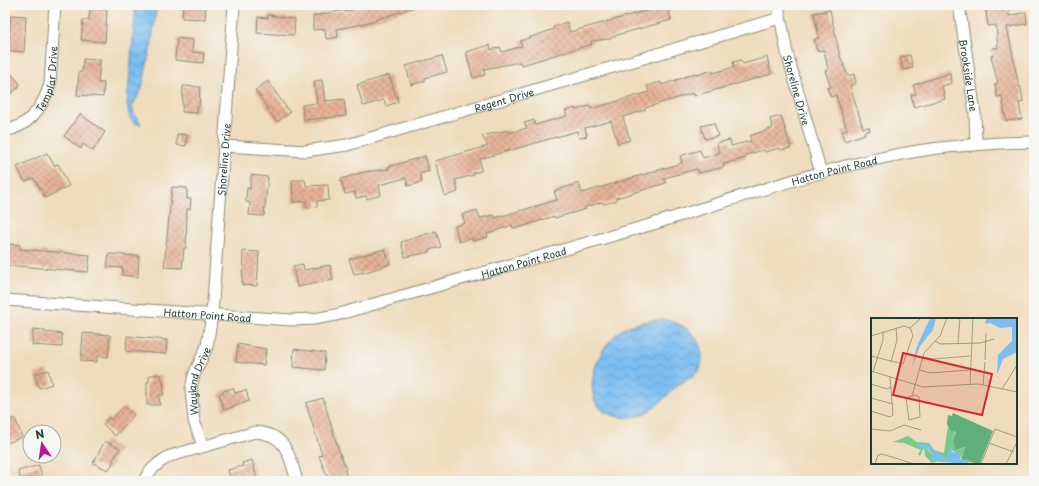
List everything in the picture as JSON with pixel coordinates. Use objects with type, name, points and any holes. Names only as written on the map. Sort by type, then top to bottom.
[{"type":"street","name":"Templar Drive","points":[[5,131],[23,125],[31,119],[41,108],[46,96],[50,84],[56,5]]},
{"type":"street","name":"Shoreline Drive","points":[[212,315],[234,5]]},
{"type":"street","name":"Shoreline Drive","points":[[778,5],[787,53],[821,173]]},
{"type":"street","name":"Brookside Lane","points":[[959,5],[975,113],[976,145]]},
{"type":"street","name":"Regent Drive","points":[[224,146],[305,151],[347,145],[780,18]]},
{"type":"street","name":"Hatton Point Road","points":[[5,300],[291,320],[314,319],[336,315],[556,253],[821,173],[920,151],[976,145],[1034,142]]},
{"type":"street","name":"Wayland Drive","points":[[203,446],[194,421],[191,389],[194,375],[207,346],[212,315]]},
{"type":"street","points":[[144,481],[148,472],[159,462],[170,456],[255,432],[264,433],[283,443],[288,450],[297,481]]},
{"type":"water","points":[[136,5],[157,5],[151,46],[142,88],[132,107],[134,114],[141,124],[137,124],[130,117],[127,103]]},
{"type":"water","points":[[665,319],[682,326],[695,336],[701,350],[702,357],[699,370],[694,376],[678,385],[657,405],[641,415],[623,417],[612,415],[601,409],[594,399],[592,388],[593,375],[603,350],[619,332],[629,326],[640,322]]},
{"type":"building","points":[[183,5],[206,5],[205,19],[182,18]]},
{"type":"building","points":[[369,5],[415,5],[415,7],[363,24],[337,29],[338,37],[326,39],[325,29],[313,30],[313,16],[345,10],[345,12]]},
{"type":"building","points":[[667,5],[671,20],[617,35],[609,39],[591,41],[592,44],[522,65],[520,62],[484,69],[485,75],[473,78],[466,52],[490,45],[491,50],[500,47],[502,52],[522,46],[520,41],[554,29],[553,27],[567,22],[570,32]]},
{"type":"building","points":[[985,5],[1008,5],[1009,16],[1026,12],[1027,24],[1007,27],[1019,87],[1021,87],[1023,102],[1019,103],[1022,119],[1006,121],[1002,96],[997,97],[995,84],[998,83],[991,56],[993,56],[992,48],[998,48],[996,25],[988,26]]},
{"type":"building","points":[[90,9],[107,10],[105,42],[81,40],[83,20],[89,20]]},
{"type":"building","points":[[830,10],[840,56],[848,76],[854,74],[856,83],[850,86],[863,128],[869,127],[870,130],[864,132],[865,134],[844,141],[842,131],[847,130],[836,95],[831,97],[827,88],[831,87],[825,71],[828,70],[824,50],[817,51],[814,39],[819,38],[814,13]]},
{"type":"building","points":[[11,15],[26,16],[24,52],[8,51]]},
{"type":"building","points":[[268,15],[295,19],[294,35],[257,33],[258,17],[268,18]]},
{"type":"building","points":[[177,38],[193,40],[192,52],[204,53],[203,63],[175,60]]},
{"type":"building","points":[[910,55],[913,68],[903,70],[900,57]]},
{"type":"building","points":[[442,56],[447,72],[425,78],[425,81],[411,85],[406,66]]},
{"type":"building","points":[[767,57],[771,74],[694,96],[693,93],[645,108],[645,110],[623,117],[630,140],[618,144],[611,121],[585,128],[587,136],[579,138],[577,131],[480,159],[481,171],[473,173],[474,175],[455,180],[458,192],[445,196],[435,161],[488,146],[482,136],[508,130],[509,133],[527,128],[524,123],[534,120],[535,125],[567,116],[565,111],[575,108],[575,110],[590,106],[591,109],[649,92],[647,86],[661,82],[662,85],[696,73],[697,75],[712,70],[713,73],[734,67],[733,62],[741,60],[743,64]]},
{"type":"building","points":[[83,59],[100,60],[98,83],[104,83],[103,97],[77,95],[79,72],[82,72]]},
{"type":"building","points":[[10,72],[20,84],[18,88],[5,98],[5,77]]},
{"type":"building","points":[[950,73],[952,83],[942,86],[945,99],[914,107],[911,95],[916,94],[913,85]]},
{"type":"building","points":[[389,75],[398,102],[386,106],[384,100],[363,106],[357,85]]},
{"type":"building","points":[[322,80],[325,101],[344,99],[346,116],[304,120],[302,105],[317,103],[314,81]]},
{"type":"building","points":[[268,81],[290,113],[277,122],[255,90]]},
{"type":"building","points":[[183,86],[200,87],[199,107],[197,107],[197,113],[182,112]]},
{"type":"building","points":[[80,114],[105,132],[93,151],[83,144],[81,149],[64,136]]},
{"type":"building","points":[[781,116],[791,148],[781,150],[780,148],[765,152],[764,150],[745,155],[746,158],[723,164],[724,167],[699,173],[697,169],[664,178],[666,183],[616,198],[616,201],[604,204],[603,202],[585,207],[586,209],[555,218],[554,216],[521,227],[513,228],[512,225],[487,234],[488,237],[473,241],[472,238],[459,242],[455,226],[465,223],[462,215],[477,210],[480,218],[494,215],[495,218],[557,200],[554,191],[579,183],[582,193],[682,163],[680,156],[700,150],[703,158],[719,153],[717,143],[730,140],[731,146],[751,141],[750,136],[773,128],[770,119]]},
{"type":"building","points":[[714,123],[718,136],[705,139],[701,126]]},
{"type":"building","points":[[177,134],[187,135],[186,146],[177,145]]},
{"type":"building","points":[[47,153],[54,165],[58,164],[69,186],[45,198],[34,178],[25,182],[17,167]]},
{"type":"building","points":[[425,156],[429,171],[420,174],[422,182],[408,186],[406,178],[379,185],[381,195],[367,199],[366,196],[356,198],[355,192],[345,194],[341,179],[364,172],[389,169],[388,167]]},
{"type":"building","points":[[251,175],[268,177],[264,216],[249,215],[250,203],[246,202],[247,188],[250,189]]},
{"type":"building","points":[[292,180],[305,180],[306,186],[328,185],[329,200],[317,201],[317,207],[307,208],[306,201],[293,202]]},
{"type":"building","points":[[172,187],[187,188],[187,199],[191,199],[190,209],[187,209],[186,248],[184,248],[182,268],[164,267]]},
{"type":"building","points":[[436,231],[441,247],[429,250],[430,252],[405,257],[401,242]]},
{"type":"building","points":[[6,244],[20,245],[20,249],[90,255],[88,272],[5,265]]},
{"type":"building","points":[[385,249],[390,264],[366,272],[354,274],[349,259]]},
{"type":"building","points":[[243,251],[259,252],[257,286],[242,285]]},
{"type":"building","points":[[109,254],[139,256],[138,277],[122,275],[123,268],[107,267]]},
{"type":"building","points":[[303,264],[304,270],[330,265],[333,280],[297,287],[293,266]]},
{"type":"building","points":[[33,329],[62,334],[62,347],[32,345]]},
{"type":"building","points":[[83,333],[110,335],[108,357],[97,356],[97,362],[81,361]]},
{"type":"building","points":[[127,336],[167,340],[166,354],[126,351]]},
{"type":"building","points":[[238,344],[266,349],[264,365],[236,362]]},
{"type":"building","points":[[294,349],[325,353],[324,370],[293,367]]},
{"type":"building","points":[[48,370],[52,384],[39,388],[35,374]]},
{"type":"building","points":[[149,375],[161,375],[164,387],[163,395],[159,395],[160,405],[147,405],[147,382],[149,382]]},
{"type":"building","points":[[233,388],[235,393],[246,390],[249,401],[224,410],[219,394]]},
{"type":"building","points":[[323,398],[339,451],[346,468],[346,475],[329,481],[319,456],[322,455],[306,403]]},
{"type":"building","points":[[124,406],[134,415],[115,436],[103,424],[109,418],[111,420]]},
{"type":"building","points":[[15,418],[22,437],[5,444],[5,422]]},
{"type":"building","points":[[105,441],[120,448],[108,470],[93,463]]},
{"type":"building","points":[[252,460],[257,479],[249,481],[231,481],[228,470],[243,466],[242,463]]},
{"type":"building","points":[[39,465],[43,481],[21,481],[18,471]]}]
